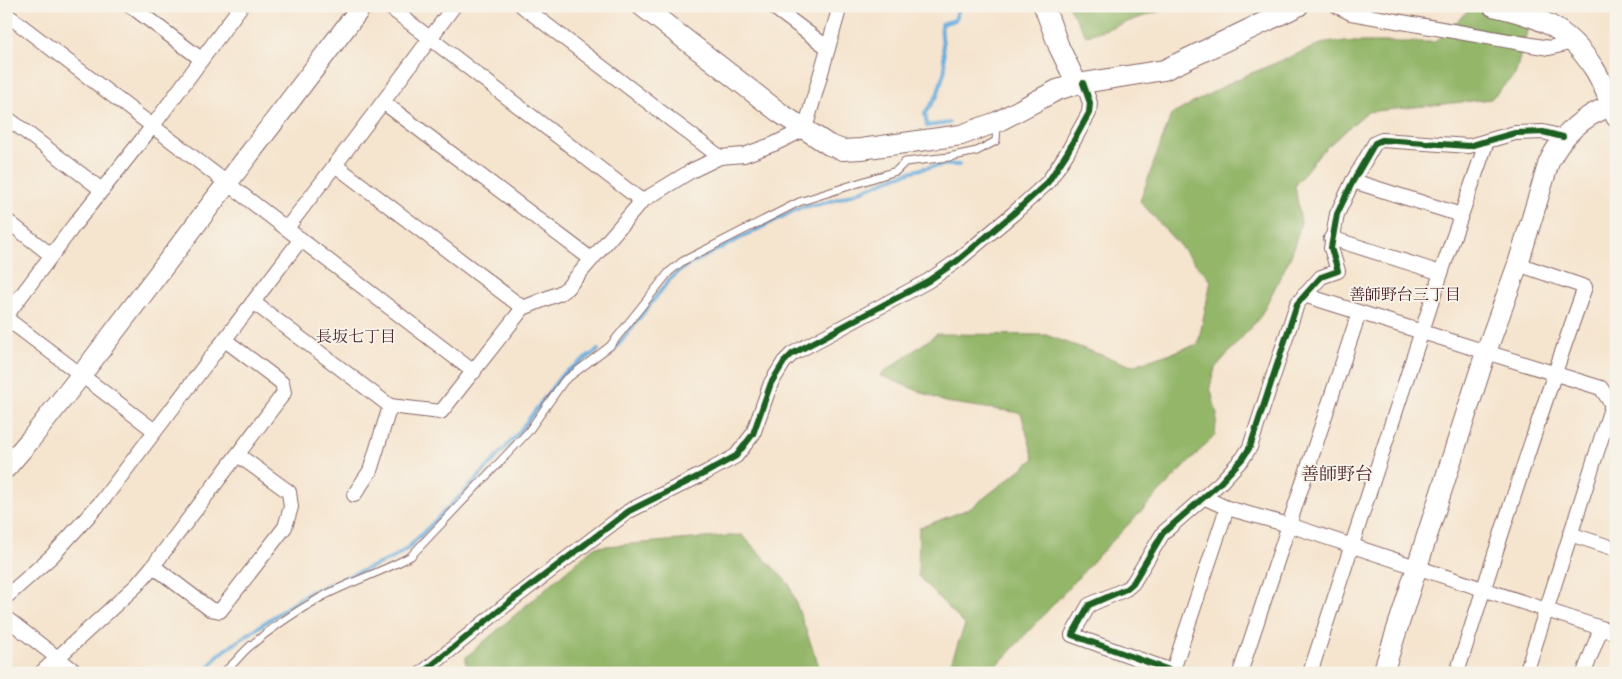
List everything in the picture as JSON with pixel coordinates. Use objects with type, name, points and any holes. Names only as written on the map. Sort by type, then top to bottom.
[{"type":"street","points":[[131,6],[201,59]]},
{"type":"street","points":[[155,431],[6,317],[241,6]]},
{"type":"street","points":[[6,468],[82,374],[362,6]]},
{"type":"street","points":[[388,6],[642,201]]},
{"type":"street","points":[[287,228],[454,6]]},
{"type":"street","points":[[522,6],[720,157]]},
{"type":"street","points":[[642,6],[780,113],[829,145],[843,150],[861,150],[953,137],[979,130],[1057,90],[1080,84],[1164,70],[1298,6]]},
{"type":"street","points":[[772,6],[828,48]]},
{"type":"street","points":[[252,302],[390,406],[441,412],[523,308],[560,293],[567,288],[642,201],[691,170],[720,157],[744,155],[774,144],[804,129],[840,6]]},
{"type":"street","points":[[422,673],[519,595],[629,512],[736,456],[753,434],[771,383],[784,362],[792,354],[928,281],[957,261],[1048,182],[1072,145],[1089,113],[1090,103],[1059,47],[1044,6]]},
{"type":"street","points":[[1337,6],[1351,13],[1549,48],[1574,42]]},
{"type":"street","points":[[1493,6],[1551,24],[1574,42],[1594,68],[1613,111]]},
{"type":"street","points":[[6,14],[474,372]]},
{"type":"street","points":[[383,102],[591,259]]},
{"type":"street","points":[[1383,673],[1486,352],[1518,264],[1555,149],[1572,127],[1604,109],[1613,111]]},
{"type":"street","points":[[6,117],[102,190]]},
{"type":"street","points":[[1227,508],[1172,672],[1072,635],[1089,606],[1126,589],[1133,583],[1163,533],[1220,483],[1243,458],[1250,447],[1297,304],[1321,277],[1338,271],[1330,248],[1337,214],[1375,143],[1382,140],[1469,146],[1515,133],[1543,132],[1564,137]]},
{"type":"street","points":[[1310,673],[1421,332],[1488,141]]},
{"type":"street","points":[[335,165],[523,308]]},
{"type":"street","points":[[1353,181],[1461,215]]},
{"type":"street","points":[[6,220],[52,255]]},
{"type":"street","points":[[1331,238],[1441,274]]},
{"type":"street","points":[[6,597],[52,556],[102,501],[301,239]]},
{"type":"street","points":[[1457,673],[1554,373],[1585,287],[1518,264]]},
{"type":"street","points":[[1304,295],[1601,388],[1614,408],[1570,534],[1526,673]]},
{"type":"street","points":[[1240,673],[1359,313]]},
{"type":"street","points":[[41,673],[137,584],[153,566],[284,393],[282,383],[225,340]]},
{"type":"street","points":[[354,495],[370,471],[390,406]]},
{"type":"street","points":[[153,566],[210,609],[220,611],[285,527],[291,507],[289,492],[238,455]]},
{"type":"street","points":[[1203,497],[1227,508],[1289,525],[1616,633]]},
{"type":"street","points":[[1570,534],[1616,549]]},
{"type":"street","points":[[6,618],[77,673]]},
{"type":"street","points":[[1584,673],[1600,628]]},
{"type":"lane","points":[[222,673],[231,667],[248,648],[317,599],[412,556],[528,432],[564,381],[610,346],[669,272],[683,261],[799,202],[896,171],[905,162],[949,157],[977,151],[996,141],[997,122]]},
{"type":"green space","points":[[1068,6],[1174,6],[1086,36]]},
{"type":"green space","points":[[1473,6],[1534,6],[1515,75],[1491,99],[1367,112],[1320,153],[1295,185],[1301,223],[1291,256],[1260,317],[1215,368],[1210,387],[1217,414],[1215,435],[1097,557],[990,673],[947,673],[965,625],[918,576],[919,528],[971,508],[1034,459],[1021,413],[945,402],[880,375],[937,334],[1046,335],[1132,366],[1198,344],[1211,281],[1140,201],[1171,115],[1235,80],[1326,42],[1435,42]]},
{"type":"green space","points":[[742,535],[789,584],[820,669],[825,673],[466,673],[466,657],[594,547]]},
{"type":"waterway","points":[[949,123],[927,126],[925,113],[937,96],[945,69],[941,24],[955,20],[960,6]]},
{"type":"waterway","points":[[605,358],[611,354],[670,279],[686,266],[801,207],[822,204],[919,170],[938,166],[959,165]]},
{"type":"waterway","points":[[202,673],[209,668],[218,655],[308,593],[393,558],[408,548],[475,481],[516,436],[562,375],[598,350]]},
{"type":"cycle path","points":[[422,673],[512,600],[629,511],[736,456],[753,434],[771,383],[784,362],[792,354],[928,281],[957,261],[1013,214],[1048,182],[1067,153],[1089,113],[1090,103],[1083,83]]},
{"type":"cycle path","points":[[1172,671],[1072,635],[1089,605],[1126,589],[1133,583],[1163,533],[1220,483],[1243,458],[1250,447],[1297,304],[1321,277],[1338,271],[1331,248],[1337,214],[1375,143],[1382,140],[1469,146],[1515,133],[1543,132],[1563,137]]},
{"type":"district","name":"善師野台三丁目","points":[[1405,294]]},
{"type":"district","name":"長坂七丁目","points":[[356,336]]},
{"type":"district","name":"善師野台","points":[[1337,474]]}]
